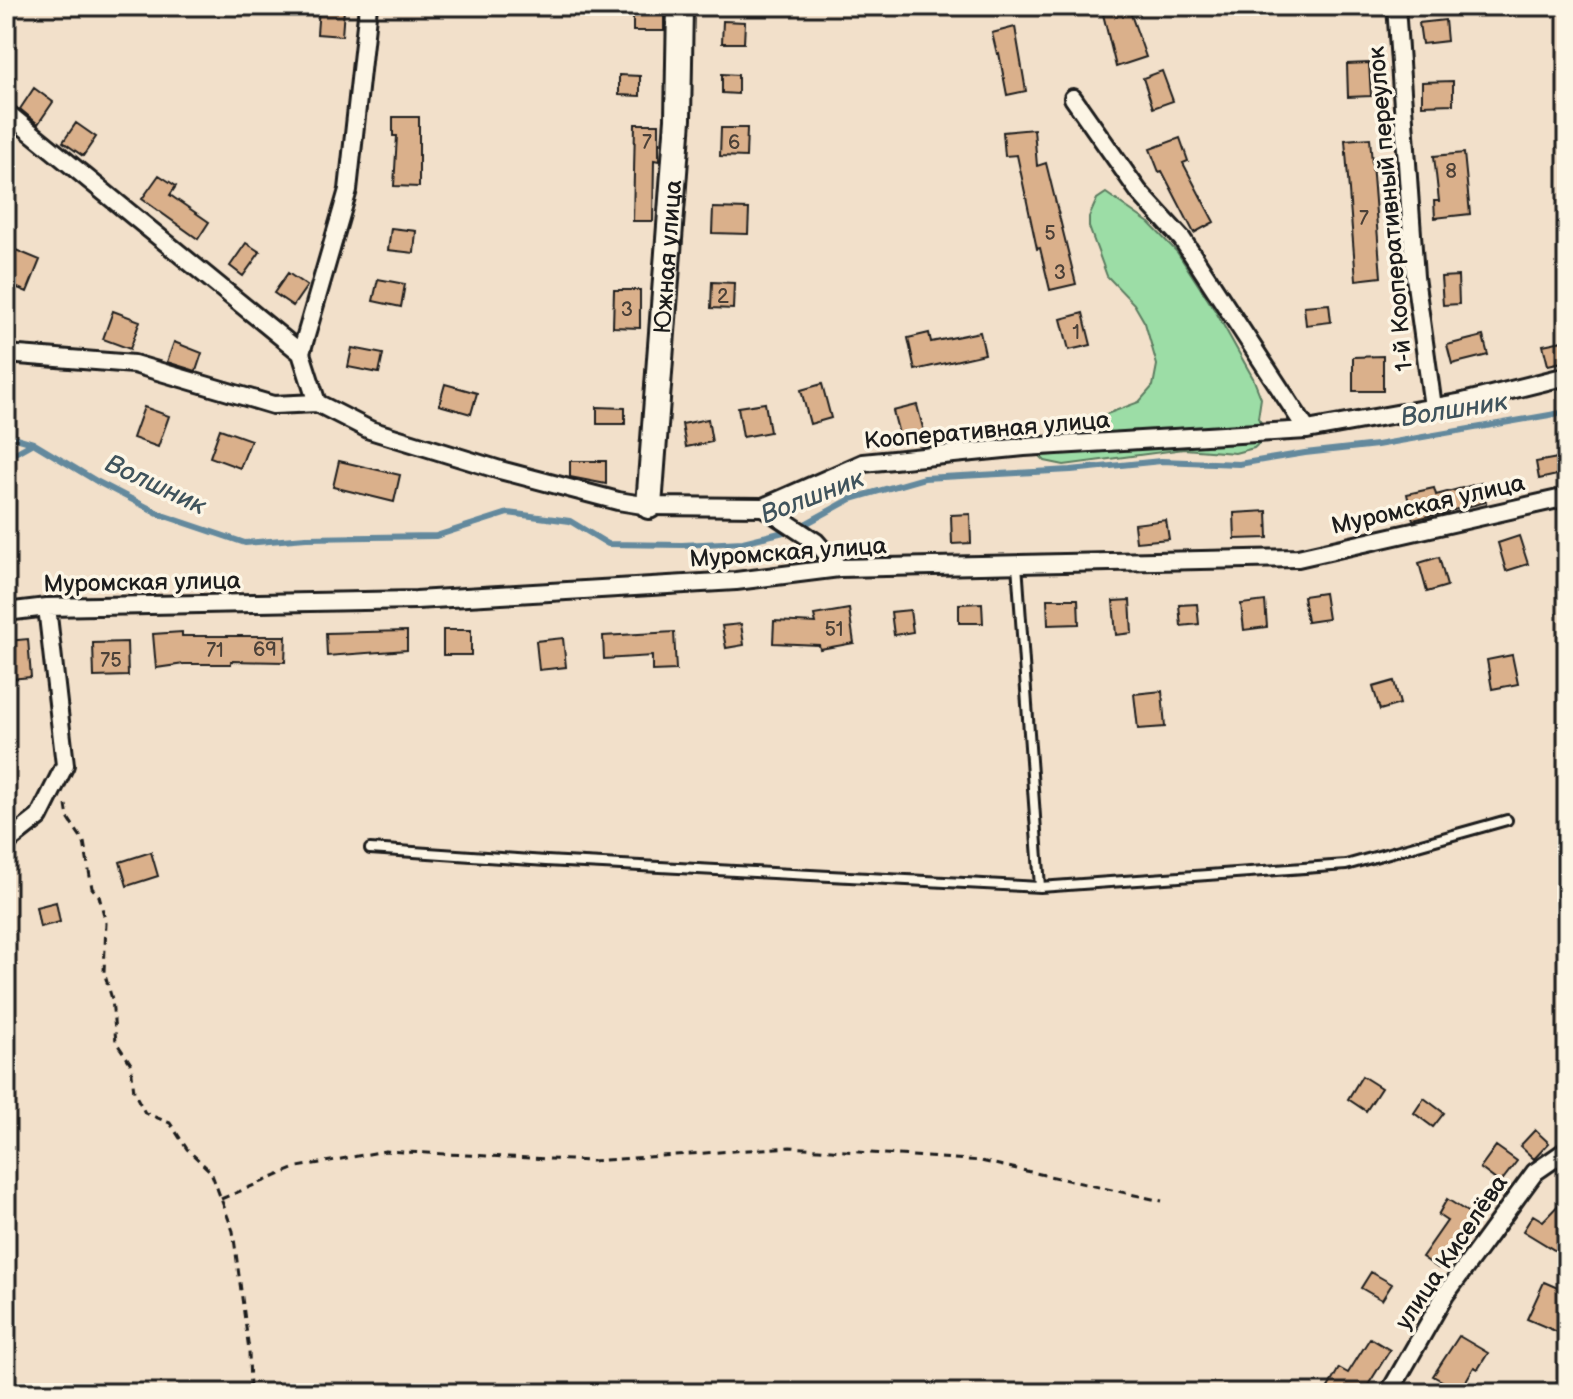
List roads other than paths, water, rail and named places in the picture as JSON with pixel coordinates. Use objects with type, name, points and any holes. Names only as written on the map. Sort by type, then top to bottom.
[{"type":"street","points":[[301,353],[348,190],[368,6]]},
{"type":"street","name":"Южная улица","points":[[649,506],[678,119],[680,6]]},
{"type":"street","name":"1-й Кооперативный переулок","points":[[1396,6],[1415,277],[1433,407]]},
{"type":"street","points":[[1073,98],[1139,192],[1182,239],[1307,430]]},
{"type":"street","points":[[6,112],[301,353],[317,403]]},
{"type":"street","name":"Кооперативная улица","points":[[6,354],[134,364],[273,405],[317,403],[385,435],[515,474],[649,506],[763,507],[863,463],[1024,447],[1307,430],[1433,407],[1567,376]]},
{"type":"street","name":"Муромская улица","points":[[6,612],[47,607],[416,600],[736,581],[839,568],[1298,558],[1567,497]]},
{"type":"street","points":[[763,507],[816,542],[839,568]]},
{"type":"street","points":[[6,843],[39,817],[65,765],[47,607]]},
{"type":"street","name":"улица Киселёва","points":[[1389,1393],[1445,1295],[1535,1172],[1567,1150]]},
{"type":"lane","points":[[1017,564],[1040,887]]},
{"type":"lane","points":[[370,849],[1040,887],[1346,865],[1507,820]]},
{"type":"waterway","name":"Волшник","points":[[6,458],[33,443],[162,515],[245,543],[306,538],[436,536],[508,513],[570,521],[608,544],[682,545],[743,542],[796,529],[851,499],[924,478],[1071,470],[1161,461],[1239,464],[1377,445],[1567,412]]},
{"type":"waterway","points":[[6,435],[33,443]]}]
